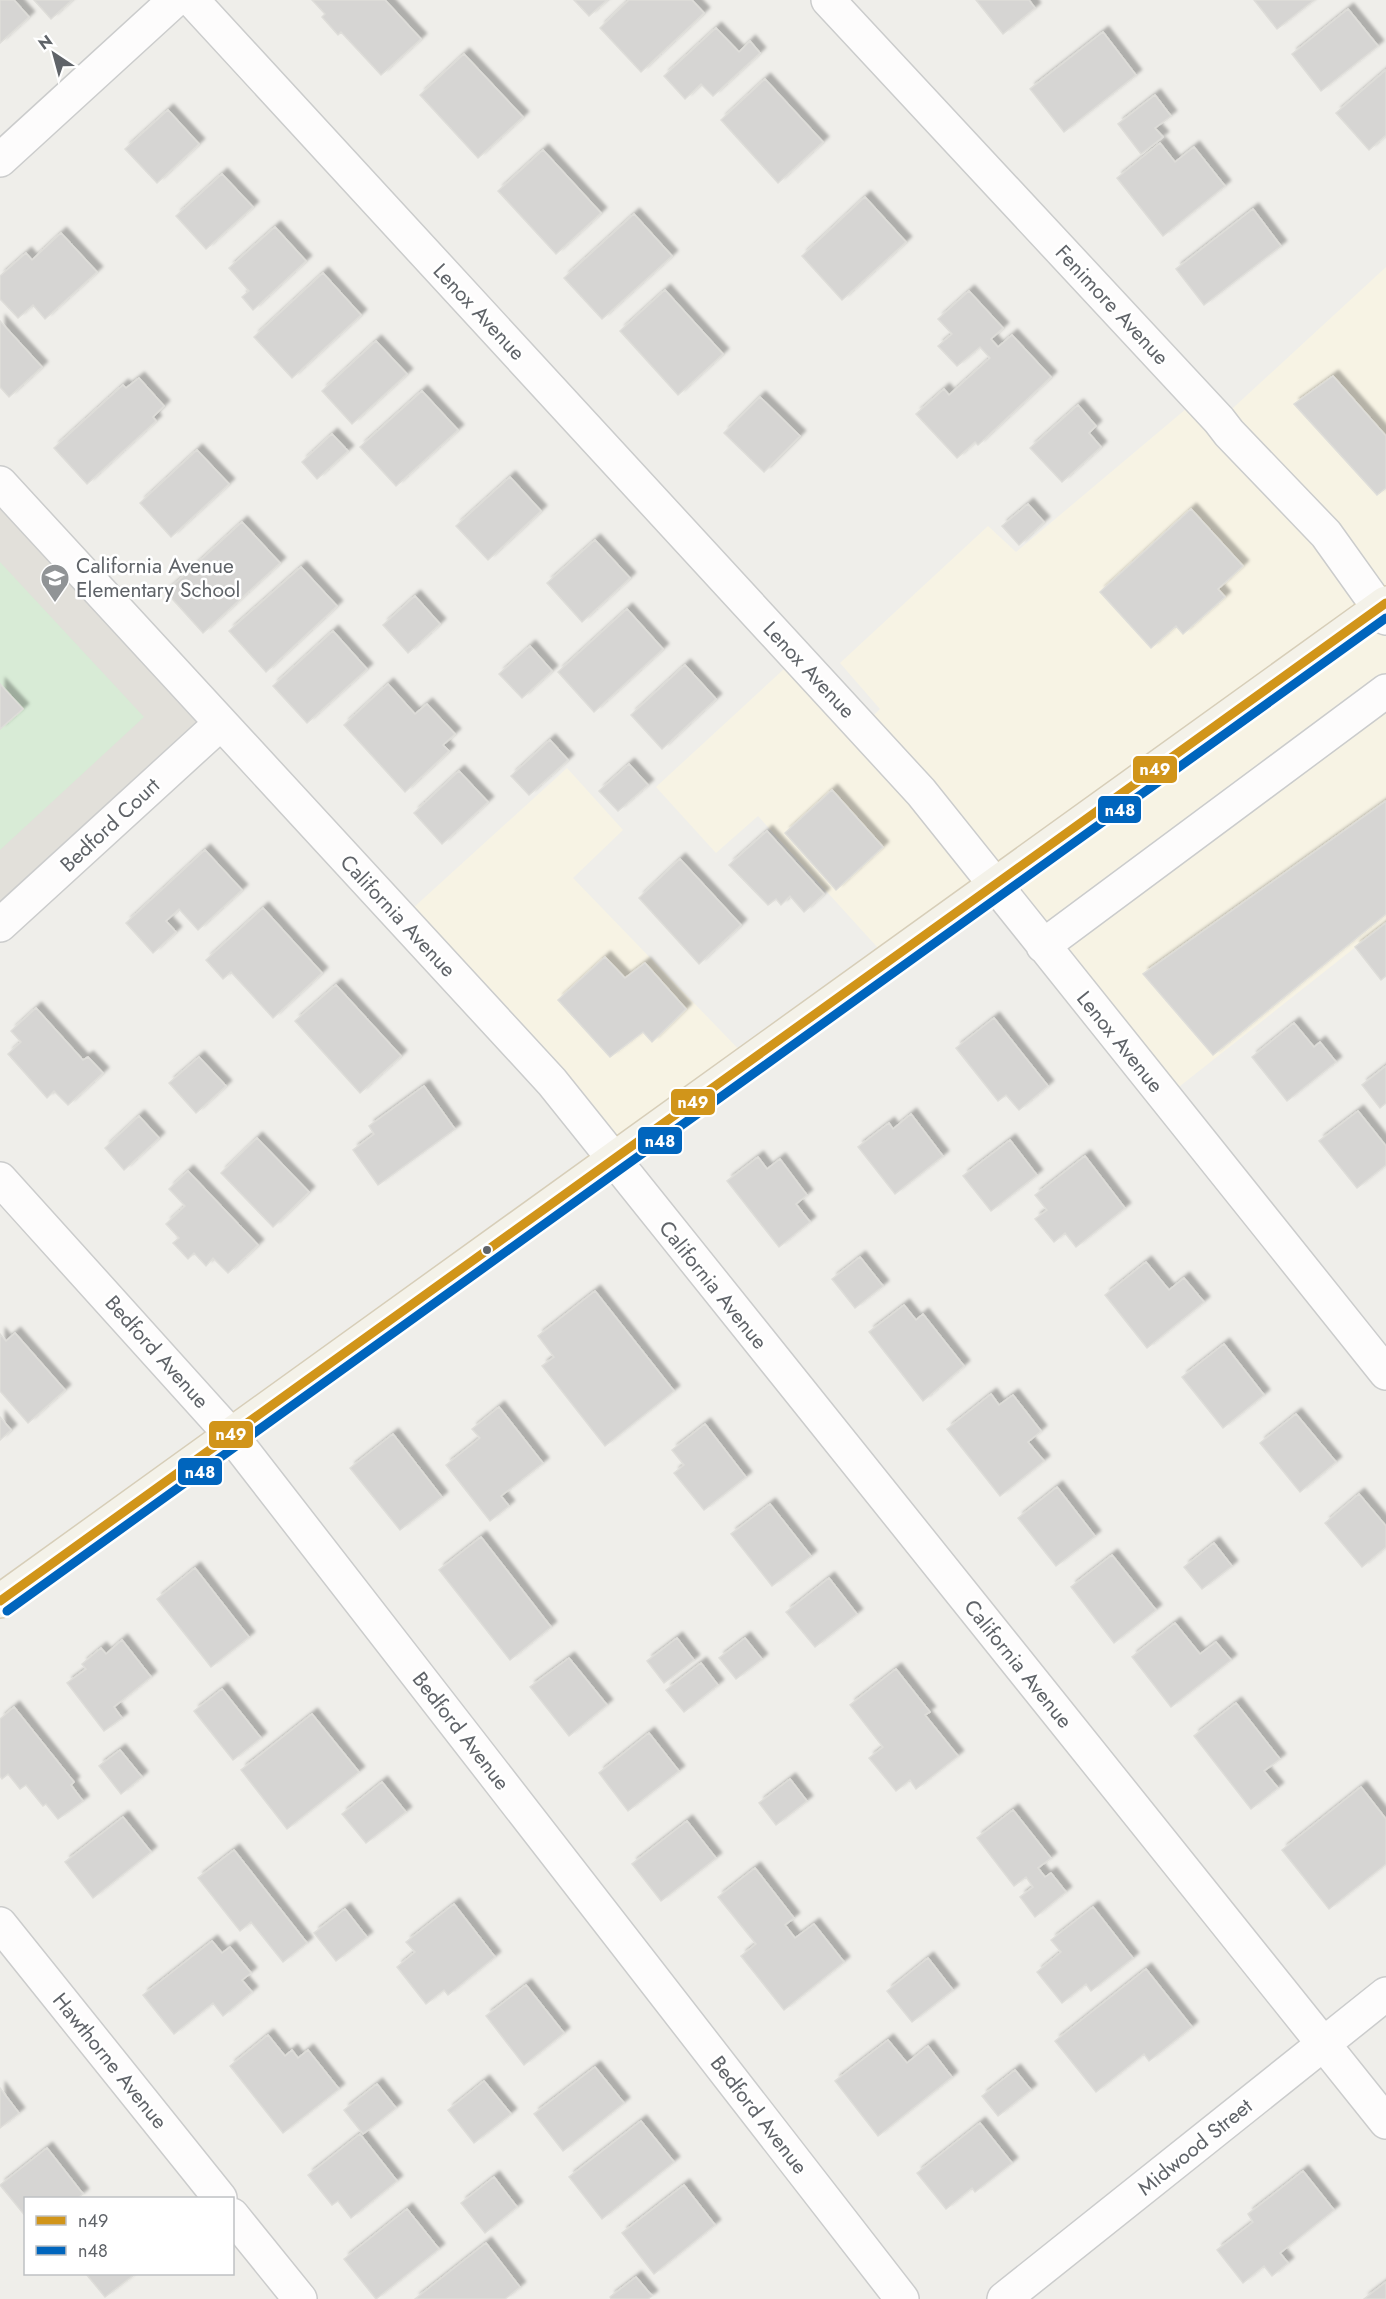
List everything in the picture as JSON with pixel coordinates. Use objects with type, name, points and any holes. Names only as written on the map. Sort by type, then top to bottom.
[{"type":"main road","points":[[0,1601],[993,884],[1383,610]]},
{"type":"street","points":[[0,160],[175,0]]},
{"type":"street","name":"Lenox Avenue","points":[[192,0],[921,792],[1386,1373]]},
{"type":"street","name":"Fenimore Avenue","points":[[828,0],[1229,433],[1326,534],[1383,610]]},
{"type":"street","name":"California Avenue","points":[[0,483],[552,1082],[611,1159],[1386,2122]]},
{"type":"street","points":[[1043,946],[1386,691]]},
{"type":"street","name":"Bedford Court","points":[[0,925],[220,724]]},
{"type":"street","name":"Bedford Avenue","points":[[0,1179],[231,1435],[902,2299]]},
{"type":"street","name":"Hawthorne Avenue","points":[[0,1924],[218,2197]]},
{"type":"street","name":"Midwood Street","points":[[1004,2299],[1386,1994]]},
{"type":"street","points":[[234,2216],[300,2299]]},
{"type":"shaded area","points":[[1386,267],[1386,923],[1165,1098],[993,884],[888,959],[758,816],[716,853],[656,787],[797,657],[862,727],[880,709],[840,663],[988,526],[1016,552],[1199,398],[1220,420]]},
{"type":"shaded area","name":"California Avenue Elementary School","points":[[0,483],[220,724],[0,925]]},
{"type":"shaded area","points":[[567,768],[623,830],[573,878],[749,1060],[611,1159],[401,919]]},
{"type":"green space","points":[[0,562],[144,717],[0,850],[0,729],[23,709],[0,684]]},
{"type":"building","points":[[0,0],[14,0],[29,17],[0,43]]},
{"type":"building","points":[[34,0],[72,0],[51,19]]},
{"type":"building","points":[[312,0],[385,0],[421,39],[381,75],[341,32],[338,35],[322,17],[325,14]]},
{"type":"building","points":[[574,0],[607,0],[589,16]]},
{"type":"building","points":[[629,0],[692,0],[704,13],[641,72],[600,28]]},
{"type":"building","points":[[976,0],[1029,0],[1035,8],[1003,34]]},
{"type":"building","points":[[1254,0],[1314,0],[1277,29]]},
{"type":"building","points":[[1348,9],[1378,46],[1321,91],[1292,54]]},
{"type":"building","points":[[716,28],[739,52],[750,41],[760,53],[713,96],[701,84],[685,99],[664,76]]},
{"type":"building","points":[[1103,32],[1136,75],[1064,132],[1030,89]]},
{"type":"building","points":[[464,54],[523,117],[478,158],[420,95]]},
{"type":"building","points":[[1386,70],[1386,135],[1369,150],[1336,113]]},
{"type":"building","points":[[765,79],[823,142],[778,183],[721,120]]},
{"type":"building","points":[[1155,95],[1171,116],[1155,128],[1163,137],[1141,154],[1118,124]]},
{"type":"building","points":[[168,110],[199,144],[157,183],[125,149]]},
{"type":"building","points":[[1160,143],[1175,162],[1194,147],[1225,186],[1163,236],[1117,178]]},
{"type":"building","points":[[543,150],[601,213],[556,254],[498,191]]},
{"type":"building","points":[[222,174],[253,207],[206,249],[176,216]]},
{"type":"building","points":[[865,197],[906,242],[842,300],[802,256]]},
{"type":"building","points":[[1253,209],[1281,246],[1204,305],[1176,269]]},
{"type":"building","points":[[634,214],[672,256],[602,319],[564,278]]},
{"type":"building","points":[[275,227],[306,261],[253,310],[242,297],[249,291],[229,268]]},
{"type":"building","points":[[61,233],[97,272],[45,319],[33,305],[18,318],[0,299],[0,276],[26,253],[32,260]]},
{"type":"building","points":[[323,273],[361,315],[292,378],[254,337]]},
{"type":"building","points":[[665,290],[723,354],[678,395],[620,331]]},
{"type":"building","points":[[969,291],[1003,328],[991,339],[998,347],[1012,335],[1051,377],[978,445],[975,442],[957,458],[916,414],[944,389],[949,395],[990,358],[980,347],[957,366],[938,346],[952,334],[938,319]]},
{"type":"building","points":[[0,321],[42,367],[9,397],[0,387]]},
{"type":"building","points":[[376,341],[407,374],[352,424],[322,391]]},
{"type":"building","points":[[1333,376],[1386,436],[1386,488],[1377,495],[1294,404]]},
{"type":"building","points":[[139,378],[164,406],[153,417],[156,421],[87,484],[54,448],[123,385],[126,388]]},
{"type":"building","points":[[422,391],[458,430],[396,486],[360,447]]},
{"type":"building","points":[[760,397],[800,436],[764,472],[724,433]]},
{"type":"building","points":[[1078,405],[1096,426],[1089,433],[1101,447],[1062,482],[1030,448]]},
{"type":"building","points":[[332,434],[348,451],[317,479],[302,462]]},
{"type":"building","points":[[197,450],[229,484],[171,537],[140,503]]},
{"type":"building","points":[[510,477],[541,511],[488,560],[456,526]]},
{"type":"building","points":[[1028,504],[1044,522],[1019,545],[1002,526]]},
{"type":"building","points":[[1191,509],[1243,566],[1218,589],[1225,597],[1183,634],[1176,626],[1151,648],[1100,592]]},
{"type":"building","points":[[242,522],[280,563],[203,633],[166,592]]},
{"type":"building","points":[[595,540],[630,578],[582,622],[547,583]]},
{"type":"building","points":[[301,567],[337,606],[266,672],[229,631]]},
{"type":"building","points":[[415,596],[440,624],[408,653],[383,625]]},
{"type":"building","points":[[627,609],[663,649],[594,712],[558,672]]},
{"type":"building","points":[[333,631],[367,669],[307,723],[273,686]]},
{"type":"building","points":[[530,646],[552,671],[522,698],[499,674]]},
{"type":"building","points":[[685,665],[716,699],[662,749],[631,715]]},
{"type":"building","points":[[0,684],[23,709],[0,729]]},
{"type":"building","points":[[388,684],[415,714],[427,704],[455,734],[443,745],[449,751],[405,792],[344,725]]},
{"type":"building","points":[[550,740],[568,760],[529,795],[511,776]]},
{"type":"building","points":[[629,764],[648,785],[618,811],[599,791]]},
{"type":"building","points":[[459,771],[488,802],[442,844],[414,813]]},
{"type":"building","points":[[832,790],[883,847],[836,890],[785,833]]},
{"type":"building","points":[[1386,801],[1386,914],[1213,1055],[1143,974]]},
{"type":"building","points":[[767,831],[824,894],[804,912],[790,896],[781,905],[776,899],[768,905],[729,865]]},
{"type":"building","points":[[205,850],[242,890],[198,930],[179,909],[166,921],[176,932],[153,953],[126,923]]},
{"type":"building","points":[[680,859],[741,925],[699,964],[639,898]]},
{"type":"building","points":[[263,908],[322,973],[273,1018],[231,972],[223,979],[206,960]]},
{"type":"building","points":[[1386,923],[1386,976],[1381,980],[1355,947]]},
{"type":"building","points":[[605,957],[625,978],[645,963],[686,1009],[652,1042],[643,1032],[610,1057],[558,1000]]},
{"type":"building","points":[[336,985],[401,1056],[360,1093],[295,1021]]},
{"type":"building","points":[[36,1008],[83,1060],[88,1057],[103,1073],[68,1105],[54,1091],[47,1098],[8,1054],[21,1042],[11,1031]]},
{"type":"building","points":[[994,1018],[1048,1086],[1019,1110],[1006,1095],[998,1101],[956,1048]]},
{"type":"building","points":[[1294,1023],[1314,1047],[1320,1042],[1336,1062],[1287,1101],[1252,1057]]},
{"type":"building","points":[[199,1057],[226,1086],[196,1113],[169,1083]]},
{"type":"building","points":[[1386,1066],[1386,1103],[1380,1108],[1362,1085]]},
{"type":"building","points":[[424,1086],[455,1129],[378,1185],[353,1150],[374,1134],[369,1126]]},
{"type":"building","points":[[1358,1111],[1386,1146],[1386,1165],[1357,1188],[1319,1141]]},
{"type":"building","points":[[911,1114],[943,1156],[895,1194],[858,1147],[889,1123],[893,1129]]},
{"type":"building","points":[[139,1116],[159,1138],[124,1170],[105,1148]]},
{"type":"building","points":[[257,1138],[309,1192],[273,1227],[221,1173]]},
{"type":"building","points":[[1010,1140],[1037,1175],[991,1211],[963,1176]]},
{"type":"building","points":[[1085,1156],[1125,1208],[1076,1247],[1065,1233],[1054,1242],[1035,1219],[1047,1210],[1035,1195]]},
{"type":"building","points":[[758,1157],[767,1169],[780,1159],[807,1195],[796,1204],[810,1222],[779,1247],[727,1181]]},
{"type":"building","points":[[188,1171],[258,1245],[228,1273],[213,1258],[206,1266],[194,1253],[188,1259],[173,1243],[179,1238],[166,1224],[185,1206],[169,1189]]},
{"type":"building","points":[[860,1257],[883,1286],[855,1308],[832,1279]]},
{"type":"building","points":[[1146,1262],[1169,1290],[1184,1278],[1204,1302],[1147,1348],[1105,1295]]},
{"type":"building","points":[[595,1291],[674,1391],[605,1446],[542,1366],[554,1357],[538,1336]]},
{"type":"building","points":[[904,1305],[916,1320],[923,1314],[964,1366],[923,1401],[869,1332]]},
{"type":"building","points":[[15,1333],[65,1390],[28,1423],[0,1391],[0,1334],[6,1341]]},
{"type":"building","points":[[1224,1344],[1264,1395],[1223,1428],[1182,1377]]},
{"type":"building","points":[[991,1394],[999,1405],[1013,1395],[1041,1431],[1028,1442],[1044,1461],[1000,1496],[947,1429]]},
{"type":"building","points":[[499,1407],[543,1463],[501,1496],[509,1506],[490,1521],[446,1465],[480,1438],[472,1429]]},
{"type":"building","points":[[1296,1414],[1336,1462],[1300,1492],[1260,1443]]},
{"type":"building","points":[[0,1417],[11,1430],[0,1440]]},
{"type":"building","points":[[705,1424],[746,1477],[704,1510],[674,1473],[684,1465],[672,1450]]},
{"type":"building","points":[[393,1434],[442,1497],[400,1530],[350,1468]]},
{"type":"building","points":[[1057,1487],[1095,1536],[1056,1566],[1018,1518]]},
{"type":"building","points":[[1359,1494],[1386,1526],[1386,1547],[1362,1567],[1325,1523]]},
{"type":"building","points":[[770,1504],[811,1556],[772,1586],[731,1534]]},
{"type":"building","points":[[481,1537],[551,1627],[510,1660],[439,1570]]},
{"type":"building","points":[[1214,1543],[1232,1566],[1202,1589],[1184,1567]]},
{"type":"building","points":[[1112,1555],[1156,1610],[1114,1643],[1071,1587]]},
{"type":"building","points":[[195,1568],[249,1637],[211,1667],[157,1599]]},
{"type":"building","points":[[829,1578],[857,1614],[815,1647],[786,1612]]},
{"type":"building","points":[[1175,1623],[1200,1654],[1216,1642],[1231,1660],[1171,1707],[1132,1657]]},
{"type":"building","points":[[677,1638],[694,1660],[664,1683],[647,1661]]},
{"type":"building","points":[[745,1638],[762,1659],[736,1679],[719,1658]]},
{"type":"building","points":[[122,1640],[151,1677],[114,1707],[122,1718],[104,1731],[67,1683],[86,1669],[82,1664],[101,1648],[106,1654]]},
{"type":"building","points":[[569,1658],[607,1705],[569,1736],[530,1687]]},
{"type":"building","points":[[701,1663],[718,1685],[684,1712],[666,1690]]},
{"type":"building","points":[[896,1669],[930,1712],[925,1715],[958,1756],[916,1789],[910,1780],[896,1791],[869,1758],[883,1747],[850,1705]]},
{"type":"building","points":[[222,1689],[261,1738],[233,1760],[194,1711]]},
{"type":"building","points":[[1236,1703],[1280,1759],[1264,1771],[1278,1788],[1251,1809],[1194,1736]]},
{"type":"building","points":[[14,1707],[74,1782],[71,1785],[83,1801],[58,1819],[46,1804],[43,1806],[26,1785],[20,1789],[8,1774],[2,1779],[0,1776],[0,1719]]},
{"type":"building","points":[[312,1714],[359,1772],[287,1829],[241,1770]]},
{"type":"building","points":[[649,1733],[679,1771],[628,1811],[599,1773]]},
{"type":"building","points":[[120,1750],[142,1777],[121,1794],[99,1766]]},
{"type":"building","points":[[790,1779],[807,1801],[776,1825],[759,1803]]},
{"type":"building","points":[[382,1782],[406,1812],[366,1843],[342,1814]]},
{"type":"building","points":[[1361,1787],[1386,1819],[1386,1864],[1329,1909],[1282,1850]]},
{"type":"building","points":[[1013,1810],[1051,1858],[1038,1868],[1045,1877],[1051,1873],[1066,1892],[1035,1917],[1020,1897],[1033,1887],[1026,1877],[1014,1886],[977,1838]]},
{"type":"building","points":[[123,1817],[151,1852],[93,1898],[65,1862]]},
{"type":"building","points":[[687,1821],[716,1858],[661,1901],[632,1864]]},
{"type":"building","points":[[234,1850],[307,1943],[283,1962],[251,1922],[240,1931],[198,1878]]},
{"type":"building","points":[[755,1868],[794,1918],[785,1925],[795,1938],[814,1924],[844,1962],[784,2010],[741,1956],[756,1944],[718,1897]]},
{"type":"building","points":[[454,1904],[495,1957],[448,1995],[444,1990],[426,2004],[397,1967],[415,1952],[406,1942]]},
{"type":"building","points":[[1093,1907],[1133,1958],[1091,1991],[1086,1984],[1062,2003],[1037,1972],[1061,1952],[1051,1940]]},
{"type":"building","points":[[345,1909],[367,1937],[336,1961],[314,1933]]},
{"type":"building","points":[[212,1941],[222,1953],[230,1947],[251,1973],[242,1980],[252,1992],[223,2016],[213,2003],[174,2034],[143,1995]]},
{"type":"building","points":[[928,1958],[953,1990],[912,2022],[887,1991]]},
{"type":"building","points":[[1146,1969],[1192,2027],[1149,2061],[1144,2054],[1096,2092],[1055,2041]]},
{"type":"building","points":[[526,1985],[564,2033],[524,2065],[486,2016]]},
{"type":"building","points":[[268,2035],[285,2056],[292,2050],[298,2058],[308,2050],[339,2089],[283,2133],[230,2066]]},
{"type":"building","points":[[888,2040],[907,2063],[928,2046],[952,2077],[878,2136],[835,2081]]},
{"type":"building","points":[[595,2067],[624,2103],[563,2151],[534,2114]]},
{"type":"building","points":[[1015,2070],[1031,2090],[998,2116],[982,2096]]},
{"type":"building","points":[[484,2081],[511,2114],[474,2143],[448,2110]]},
{"type":"building","points":[[377,2084],[396,2108],[363,2134],[344,2110]]},
{"type":"building","points":[[0,2088],[19,2113],[0,2128]]},
{"type":"building","points":[[641,2121],[674,2162],[602,2219],[569,2177]]},
{"type":"building","points":[[980,2123],[1012,2163],[975,2192],[972,2188],[946,2209],[917,2173]]},
{"type":"building","points":[[360,2134],[397,2181],[351,2218],[338,2201],[332,2205],[308,2175]]},
{"type":"building","points":[[47,2148],[83,2194],[79,2197],[24,2197],[24,2215],[0,2185]]},
{"type":"building","points":[[1303,2171],[1334,2210],[1280,2253],[1288,2263],[1272,2276],[1264,2266],[1243,2283],[1217,2250],[1253,2222],[1248,2214]]},
{"type":"building","points":[[494,2177],[517,2207],[485,2233],[461,2203]]},
{"type":"building","points":[[684,2185],[715,2225],[654,2274],[622,2233]]},
{"type":"building","points":[[407,2209],[439,2249],[376,2299],[344,2259]]},
{"type":"building","points":[[486,2243],[520,2287],[505,2299],[415,2299]]},
{"type":"building","points":[[87,2275],[134,2275],[105,2297]]},
{"type":"building","points":[[636,2277],[652,2296],[648,2299],[611,2299],[610,2297]]},
{"type":"building","points":[[1386,2282],[1386,2299],[1364,2299]]},
{"type":"transit line","name":"n49","points":[[0,1601],[1386,603]]},
{"type":"transit line","name":"n48","points":[[7,1611],[1386,618]]},
{"type":"place","name":"California Avenue Elementary School","points":[[55,604]]}]
